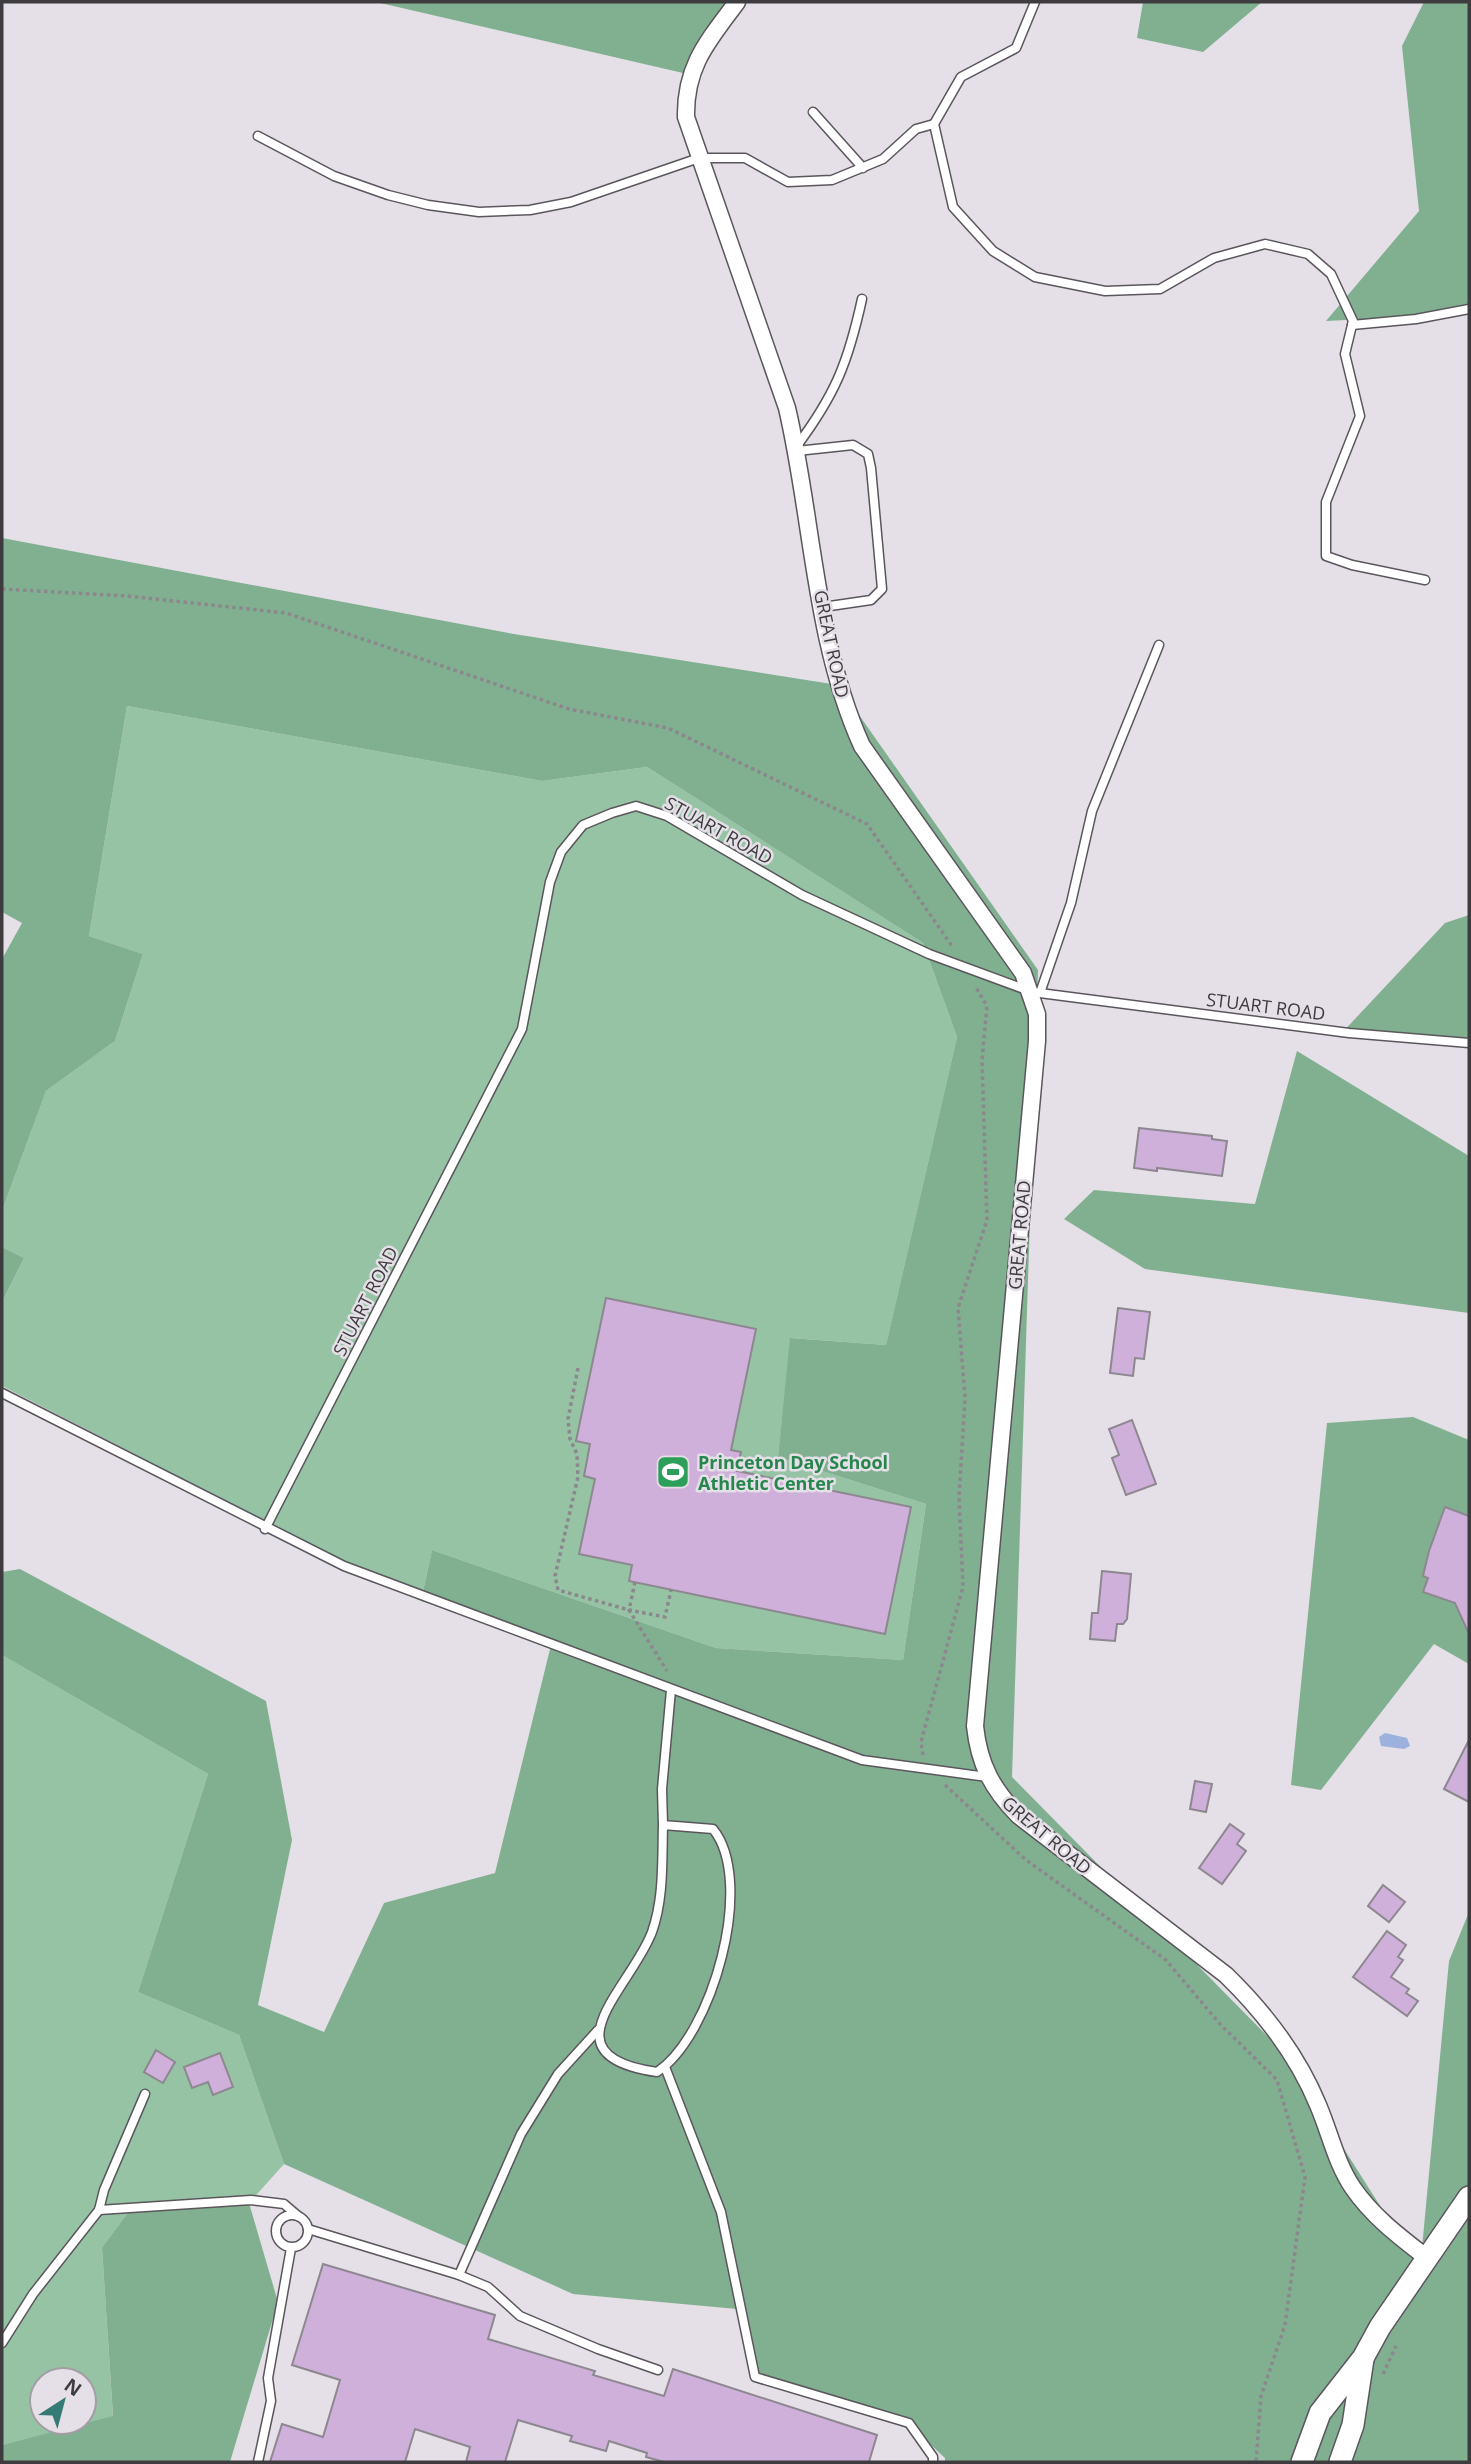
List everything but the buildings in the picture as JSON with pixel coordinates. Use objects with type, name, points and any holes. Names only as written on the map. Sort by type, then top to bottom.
[{"type":"street","name":"GREAT ROAD","points":[[737,2],[698,55],[690,76],[686,117],[787,408],[797,449],[833,671],[846,711],[862,746],[1036,993],[1037,1041],[975,1726],[978,1752],[987,1777],[1002,1799],[1019,1816],[1226,1975],[1251,2000],[1300,2067],[1353,2188],[1373,2213],[1427,2258]]},
{"type":"street","points":[[1302,2462],[1320,2413],[1363,2358],[1469,2197]]},
{"type":"street","points":[[1340,2462],[1353,2425],[1363,2358]]},
{"type":"lane","points":[[1035,2],[1016,48],[961,77],[934,124],[953,207],[993,251],[1035,277],[1105,291],[1160,289],[1214,258],[1265,244],[1308,254],[1331,274],[1353,321],[1345,354],[1360,416],[1326,502],[1326,556],[1352,565],[1425,580]]},
{"type":"lane","points":[[813,112],[863,168]]},
{"type":"lane","points":[[258,136],[334,176],[355,184],[428,205],[479,212],[530,210],[571,202],[699,158],[745,158],[788,181],[832,180],[883,159],[916,129],[934,124]]},
{"type":"lane","points":[[797,449],[839,382],[851,348],[862,299]]},
{"type":"lane","points":[[1352,325],[1416,319],[1469,309]]},
{"type":"lane","points":[[797,449],[853,445],[868,454],[872,468],[882,589],[871,600],[823,607]]},
{"type":"lane","points":[[1036,993],[1071,903],[1092,811],[1159,645]]},
{"type":"lane","name":"STUART ROAD","points":[[265,1529],[522,1029],[550,882],[561,852],[583,825],[636,806],[667,816],[802,895],[964,967],[1036,993],[1349,1033],[1469,1043]]},
{"type":"lane","points":[[2,1393],[265,1529],[344,1566],[862,1759],[987,1777]]},
{"type":"lane","points":[[459,2275],[521,2134],[558,2074],[598,2030],[605,2010],[643,1952],[653,1930],[660,1904],[662,1789],[671,1690]]},
{"type":"lane","points":[[598,2030],[601,2048],[614,2060],[637,2069],[657,2072],[682,2051],[711,1996],[726,1942],[730,1861],[724,1842],[713,1829],[663,1825]]},
{"type":"lane","points":[[665,2067],[721,2212],[755,2377],[909,2423],[933,2456],[933,2462]]},
{"type":"lane","points":[[2,2343],[33,2294],[99,2210],[104,2190],[145,2094]]},
{"type":"lane","points":[[99,2210],[251,2200],[284,2204],[308,2229],[459,2275],[488,2287],[520,2316],[598,2349],[658,2370]]},
{"type":"lane","points":[[291,2248],[278,2240],[276,2230],[284,2217],[298,2216]]},
{"type":"lane","points":[[291,2248],[306,2240],[308,2229]]},
{"type":"lane","points":[[258,2462],[269,2415],[268,2378],[291,2248]]},
{"type":"path","points":[[2,589],[127,596],[286,613],[569,709],[668,728],[867,824],[964,967],[987,1006],[982,1060],[987,1220],[958,1308],[965,1398],[960,1498],[963,1587],[921,1742],[925,1768],[1026,1860],[1166,1960],[1220,2024],[1277,2080],[1305,2177],[1285,2325],[1261,2396],[1256,2462]]},
{"type":"path","points":[[578,1368],[568,1419],[570,1439],[577,1454],[578,1477],[555,1576],[558,1590],[665,1617],[671,1590]]},
{"type":"path","points":[[635,1582],[629,1610],[668,1671],[671,1690]]},
{"type":"path","points":[[1382,2377],[1398,2341]]},
{"type":"green space","points":[[376,2],[736,2],[683,73]]},
{"type":"green space","points":[[1143,2],[1262,2],[1203,52],[1137,38]]},
{"type":"green space","points":[[1424,2],[1469,2],[1469,314],[1326,321],[1419,211],[1402,46]]},
{"type":"green space","points":[[2,538],[514,634],[838,685],[1038,970],[1012,1777],[1282,2051],[1420,2269],[1449,1961],[1469,1912],[1469,2462],[945,2462],[945,2458],[916,2431],[752,2376],[737,2309],[573,2294],[284,2164],[239,2035],[138,1992],[208,1774],[2,1655],[2,1572],[20,1569],[266,1701],[292,1840],[258,2005],[324,2032],[384,1903],[495,1873],[552,1641],[421,1601],[432,1550],[716,1648],[903,1660],[926,1504],[778,1457],[790,1338],[886,1345],[957,1037],[923,943],[647,767],[542,781],[127,706],[89,936],[143,954],[115,1041],[46,1091],[2,1211],[2,959],[22,923],[2,912]]},
{"type":"green space","points":[[127,706],[542,781],[647,767],[923,943],[957,1037],[886,1345],[791,1338],[778,1457],[926,1504],[903,1660],[716,1648],[432,1550],[421,1601],[2,1386],[2,1302],[24,1258],[2,1247],[2,1211],[46,1091],[115,1041],[143,954],[89,936]]},
{"type":"green space","points":[[1469,915],[1469,1046],[1338,1037],[1445,923]]},
{"type":"green space","points":[[1297,1051],[1469,1156],[1469,1313],[1145,1269],[1064,1219],[1094,1190],[1255,1204]]},
{"type":"green space","points":[[2,1247],[24,1258],[2,1302]]},
{"type":"green space","points":[[1413,1417],[1469,1440],[1469,1664],[1434,1644],[1321,1790],[1291,1785],[1327,1423]]},
{"type":"green space","points":[[2,1655],[208,1774],[138,1992],[239,2035],[284,2164],[249,2203],[102,2248],[113,2417],[98,2421],[98,2366],[28,2366],[28,2436],[38,2436],[2,2445]]},
{"type":"green space","points":[[249,2203],[278,2302],[230,2462],[2,2462],[2,2445],[36,2436],[98,2436],[98,2420],[113,2416],[102,2248],[135,2204]]},
{"type":"water","points":[[1385,1733],[1407,1738],[1410,1746],[1404,1749],[1381,1746],[1379,1737]]},
{"type":"place","name":"Princeton Day School Athletic Center","points":[[673,1472]]}]
